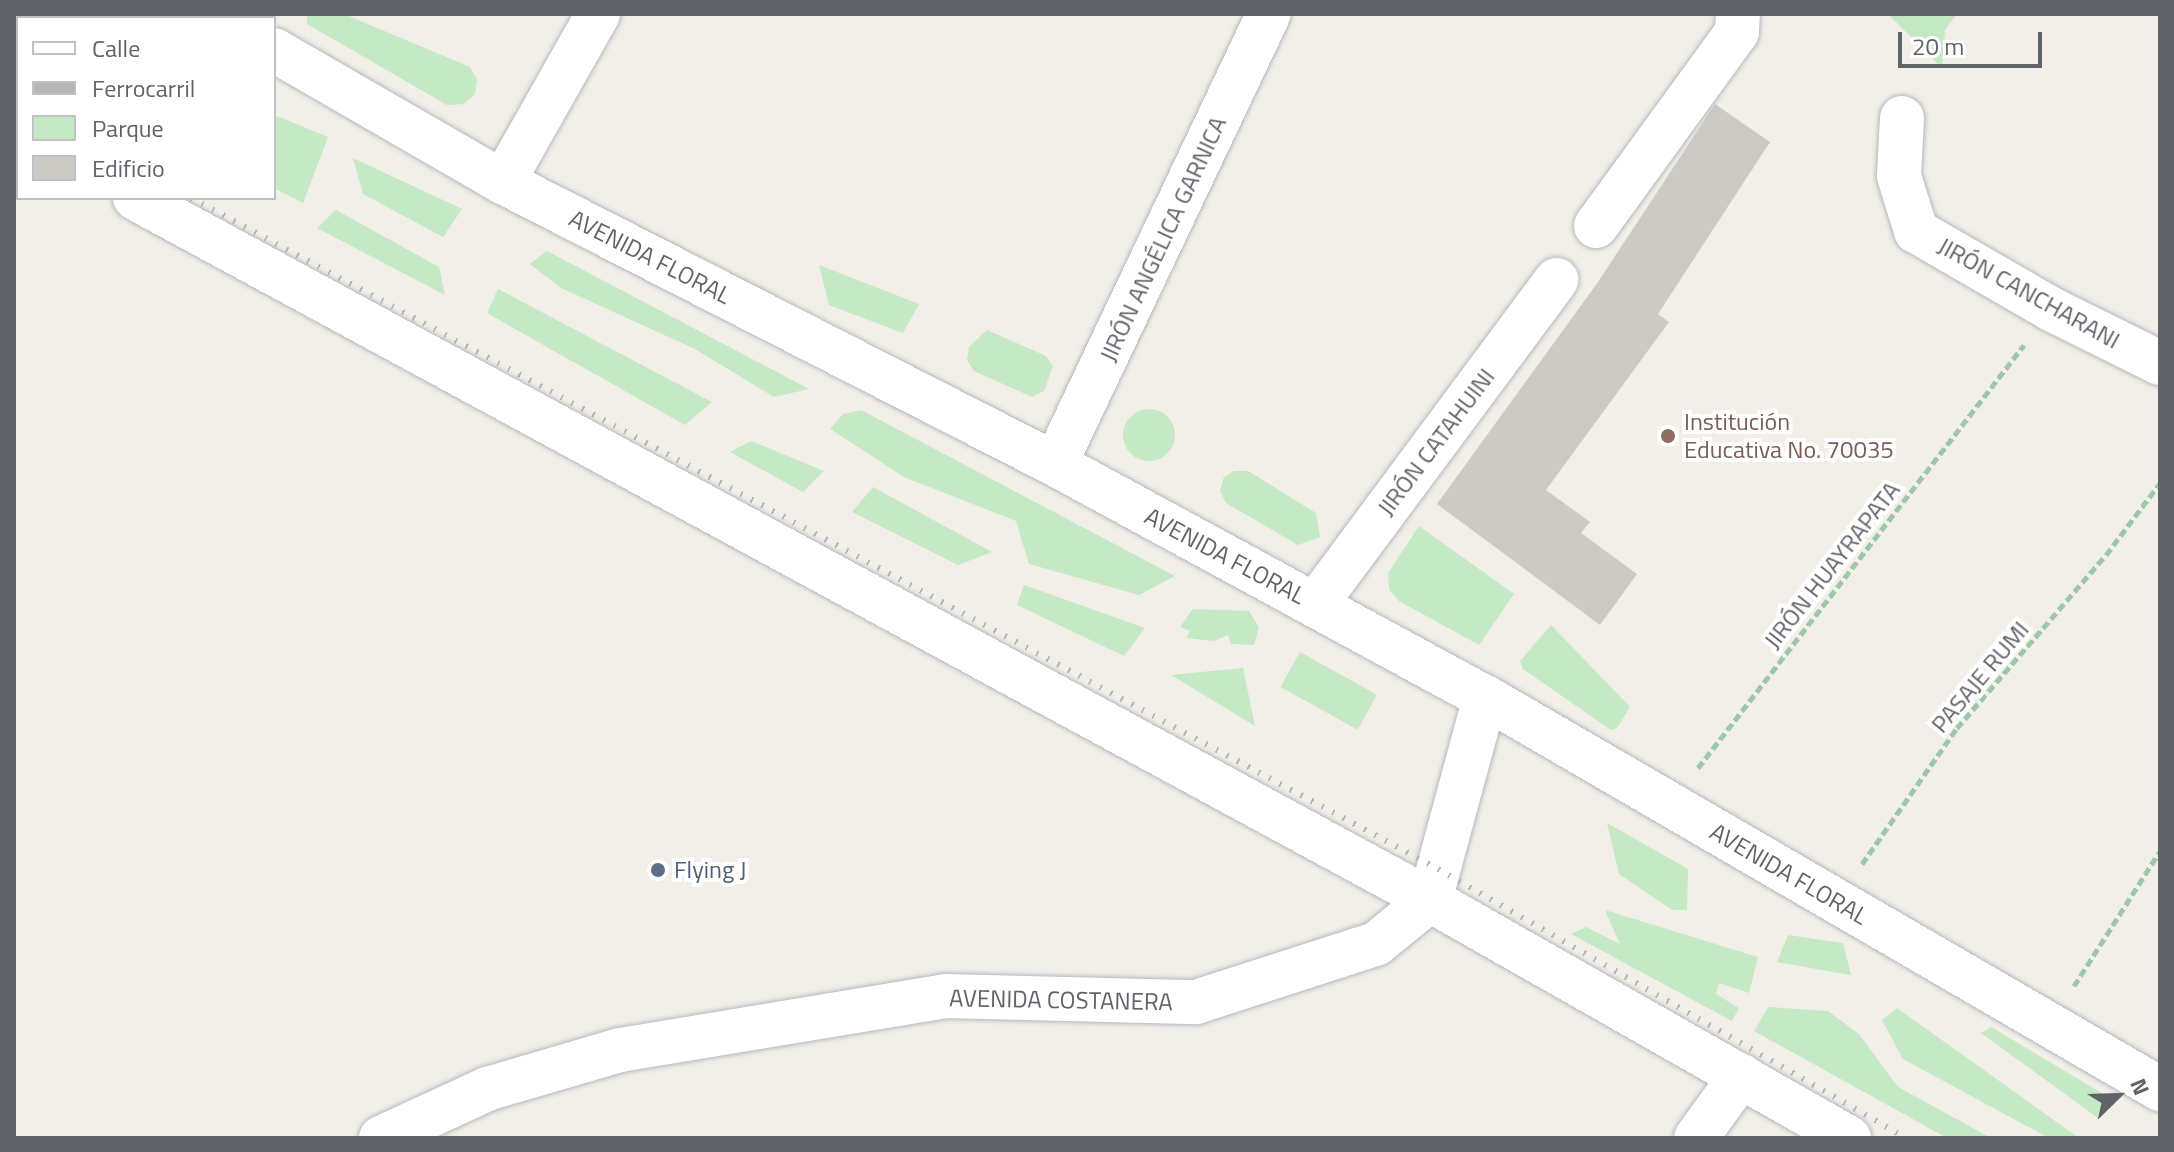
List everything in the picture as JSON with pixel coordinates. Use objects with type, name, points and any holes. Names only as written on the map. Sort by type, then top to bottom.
[{"type":"street","points":[[503,182],[598,14]]},
{"type":"street","name":"JIRÓN ANGÉLICA GARNICA","points":[[1055,464],[1269,14]]},
{"type":"street","points":[[1596,226],[1738,23]]},
{"type":"street","name":"AVENIDA FLORAL","points":[[276,51],[503,182],[1055,464],[1485,697],[2160,1089]]},
{"type":"street","name":"JIRÓN CANCHARANI","points":[[1902,118],[1899,176],[1916,231],[2051,309],[2160,363]]},
{"type":"street","points":[[139,200],[1430,900],[1849,1138]]},
{"type":"street","name":"JIRÓN CATAHUINI","points":[[1315,605],[1556,280]]},
{"type":"street","points":[[1430,900],[1485,697]]},
{"type":"street","name":"AVENIDA COSTANERA","points":[[381,1138],[487,1089],[651,1045],[946,996],[1196,1002],[1376,944],[1430,900]]},
{"type":"street","points":[[1696,1138],[1741,1076]]},
{"type":"path","name":"JIRÓN HUAYRAPATA","points":[[1670,805],[2051,309]]},
{"type":"path","name":"PASAJE RUMI","points":[[1837,901],[1957,728],[2106,555],[2160,483]]},
{"type":"path","points":[[2050,1024],[2160,851]]},
{"type":"green space","points":[[307,14],[344,14],[470,67],[477,79],[475,94],[464,104],[447,105],[307,24]]},
{"type":"green space","points":[[1888,14],[1957,14],[1945,30],[1942,68]]},
{"type":"green space","points":[[276,116],[328,137],[303,203],[276,189]]},
{"type":"green space","points":[[353,158],[462,209],[443,237],[363,194]]},
{"type":"green space","points":[[336,210],[439,267],[445,295],[317,228]]},
{"type":"green space","points":[[547,251],[809,389],[774,397],[695,349],[561,288],[530,264]]},
{"type":"green space","points":[[819,265],[919,304],[903,333],[829,305]]},
{"type":"green space","points":[[498,289],[712,402],[685,425],[487,313]]},
{"type":"green space","points":[[987,330],[1046,356],[1053,366],[1044,391],[1032,397],[974,371],[967,360],[969,347]]},
{"type":"green space","points":[[1149,409],[1168,416],[1175,435],[1168,454],[1149,461],[1130,454],[1123,435],[1130,416]]},
{"type":"green space","points":[[861,410],[1175,576],[1139,595],[1029,564],[1016,521],[904,477],[830,429],[843,414]]},
{"type":"green space","points":[[751,441],[824,471],[803,492],[730,452]]},
{"type":"green space","points":[[1234,471],[1248,471],[1316,513],[1320,537],[1298,545],[1226,503],[1220,491],[1224,477]]},
{"type":"green space","points":[[873,487],[992,552],[958,565],[852,512]]},
{"type":"green space","points":[[1419,526],[1514,594],[1479,645],[1399,601],[1389,590],[1388,573]]},
{"type":"green space","points":[[1024,585],[1145,628],[1124,656],[1017,605]]},
{"type":"green space","points":[[1193,609],[1249,611],[1259,627],[1254,645],[1231,644],[1228,635],[1214,641],[1186,638],[1190,631],[1180,627]]},
{"type":"green space","points":[[1551,625],[1630,707],[1617,728],[1611,730],[1523,669],[1520,661]]},
{"type":"green space","points":[[1300,652],[1377,695],[1358,730],[1281,687]]},
{"type":"green space","points":[[1243,668],[1255,726],[1171,675]]},
{"type":"green space","points":[[1607,823],[1688,869],[1687,910],[1672,910],[1619,874]]},
{"type":"green space","points":[[1605,910],[1758,957],[1749,993],[1719,983],[1716,994],[1739,1008],[1732,1021],[1571,934],[1586,927],[1620,944]]},
{"type":"green space","points":[[1788,935],[1843,943],[1851,975],[1777,962]]},
{"type":"green space","points":[[1768,1007],[1828,1011],[1859,1034],[1898,1087],[1991,1138],[1947,1138],[1754,1031]]},
{"type":"green space","points":[[1897,1008],[2079,1138],[2049,1138],[1903,1059],[1882,1020]]},
{"type":"green space","points":[[1991,1027],[2112,1099],[2098,1118],[1981,1033]]},
{"type":"building","points":[[1715,104],[1770,142],[1658,314],[1669,322],[1546,490],[1590,522],[1581,533],[1637,574],[1600,625],[1437,504],[1598,282]]},
{"type":"railway","points":[[195,200],[1438,869],[1906,1138]]},
{"type":"place","name":"Institución Educativa No. 70035","points":[[1668,436]]},
{"type":"place","name":"Flying J","points":[[658,870]]}]
